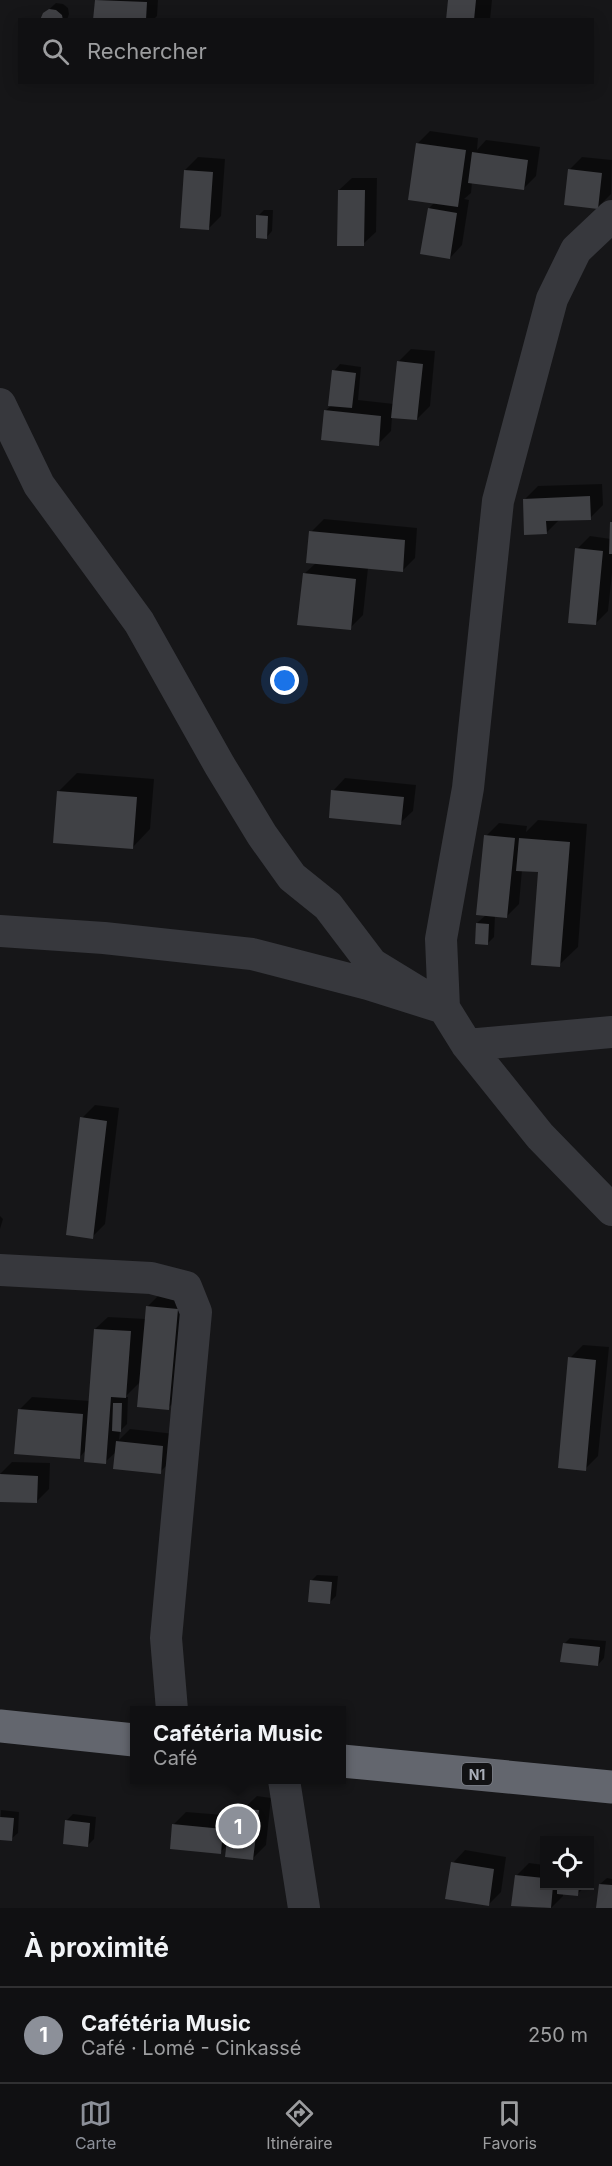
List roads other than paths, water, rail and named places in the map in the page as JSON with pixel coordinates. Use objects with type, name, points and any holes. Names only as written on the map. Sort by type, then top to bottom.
[{"type":"highway","points":[[0,1726],[130,1739]]},
{"type":"highway","name":"N1","points":[[346,1761],[612,1787]]},
{"type":"street","points":[[444,1008],[441,939],[468,788],[498,501],[552,299],[576,250],[612,216]]},
{"type":"street","points":[[0,404],[39,485],[139,622],[226,775],[262,835],[292,877],[327,906],[372,964],[444,1008],[467,1045],[540,1136],[612,1210]]},
{"type":"street","points":[[0,931],[104,938],[252,954],[368,984],[444,1008]]},
{"type":"street","points":[[467,1045],[612,1032]]},
{"type":"street","points":[[0,1270],[151,1278],[186,1287],[196,1312],[166,1638],[172,1706]]},
{"type":"street","points":[[285,1784],[304,1908]]},
{"type":"place","name":"Cafétéria Music","points":[[238,1826]]}]
